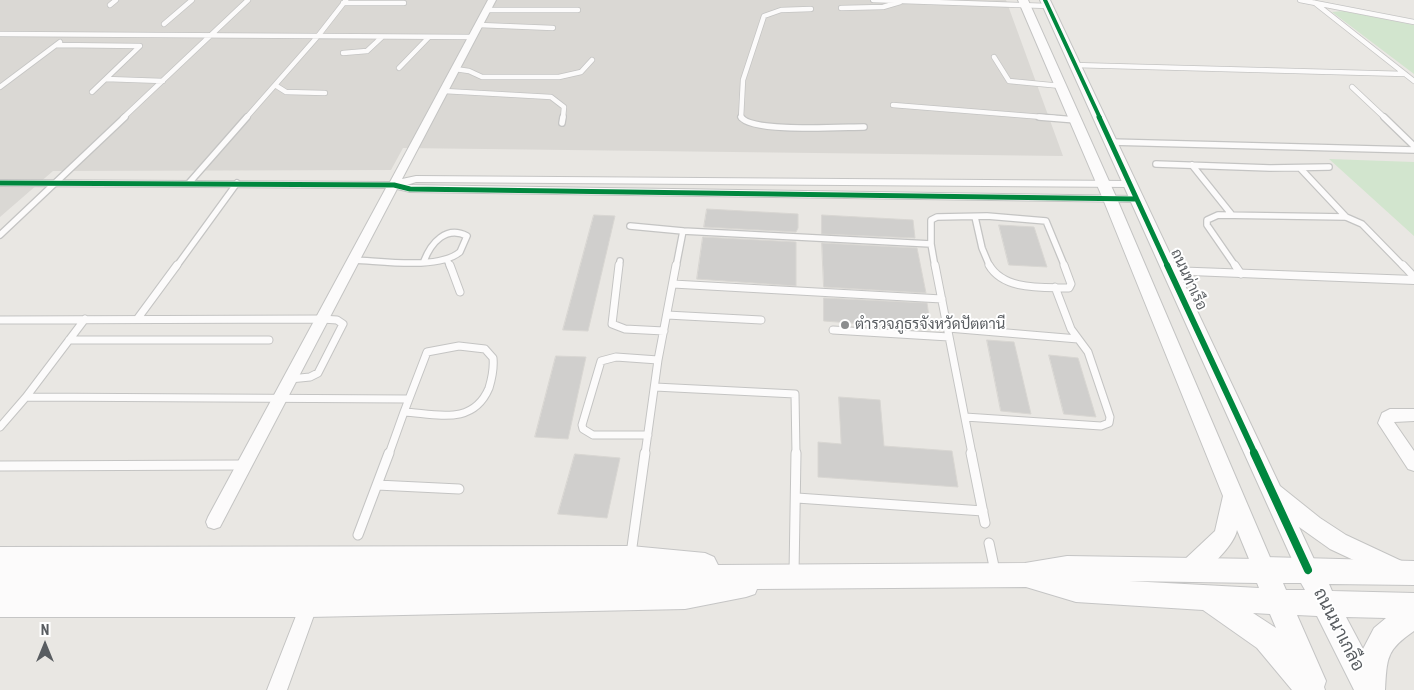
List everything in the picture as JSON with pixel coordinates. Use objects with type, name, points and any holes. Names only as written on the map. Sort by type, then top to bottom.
[{"type":"main road","points":[[0,559],[631,558],[794,576]]},
{"type":"main road","points":[[0,582],[1025,575],[1067,568],[1264,569],[1409,573]]},
{"type":"main road","points":[[1264,569],[1316,690]]},
{"type":"main road","name":"ถนนนาเกลือ","points":[[1308,570],[1370,690]]},
{"type":"main road","points":[[1025,575],[1076,590],[1279,602],[1414,606]]},
{"type":"main road","points":[[0,604],[308,604],[685,597],[794,576]]},
{"type":"main road","points":[[1207,598],[1267,638],[1311,690]]},
{"type":"main road","points":[[1370,690],[1373,653],[1387,632],[1414,615]]},
{"type":"street","points":[[1025,2],[1107,192],[1264,569]]},
{"type":"street","name":"ถนนท่าเรือ","points":[[1046,3],[1308,570]]},
{"type":"street","points":[[214,522],[489,5]]},
{"type":"street","points":[[0,183],[394,185],[419,189],[1132,192]]},
{"type":"street","points":[[1107,192],[1132,192]]},
{"type":"street","points":[[1170,271],[1414,278]]},
{"type":"street","points":[[1414,415],[1390,415],[1387,417],[1386,423],[1414,464]]},
{"type":"street","points":[[1271,488],[1312,526],[1338,542],[1409,573]]},
{"type":"street","points":[[1190,569],[1225,536],[1234,495]]},
{"type":"street","points":[[277,690],[308,604]]},
{"type":"lane","points":[[110,5],[116,0]]},
{"type":"lane","points":[[164,24],[192,0]]},
{"type":"lane","points":[[0,235],[248,0]]},
{"type":"lane","points":[[873,0],[1046,3]]},
{"type":"lane","points":[[1300,0],[1414,22]]},
{"type":"lane","points":[[189,183],[318,36],[345,1],[404,3]]},
{"type":"lane","points":[[841,8],[883,6],[903,1]]},
{"type":"lane","points":[[1315,3],[1414,81]]},
{"type":"lane","points":[[489,5],[578,10]]},
{"type":"lane","points":[[811,9],[781,10],[764,16],[743,80],[741,119],[747,123],[771,126],[864,127]]},
{"type":"lane","points":[[478,26],[553,28]]},
{"type":"lane","points":[[0,34],[472,37]]},
{"type":"lane","points":[[0,87],[70,34]]},
{"type":"lane","points":[[343,53],[367,51],[382,37]]},
{"type":"lane","points":[[399,68],[404,58],[422,45],[428,37]]},
{"type":"lane","points":[[56,45],[140,46],[92,92]]},
{"type":"lane","points":[[994,57],[1009,81],[1061,86]]},
{"type":"lane","points":[[455,69],[469,71],[482,77],[558,77],[580,72],[592,60]]},
{"type":"lane","points":[[1074,65],[1405,74]]},
{"type":"lane","points":[[106,79],[163,81]]},
{"type":"lane","points":[[275,85],[286,92],[325,93]]},
{"type":"lane","points":[[1352,87],[1414,146]]},
{"type":"lane","points":[[444,91],[552,97],[564,107],[562,123]]},
{"type":"lane","points":[[893,105],[1076,120]]},
{"type":"lane","points":[[1110,142],[1414,150]]},
{"type":"lane","points":[[1156,164],[1300,168],[1329,167]]},
{"type":"lane","points":[[1192,165],[1232,215]]},
{"type":"lane","points":[[1300,168],[1346,217]]},
{"type":"lane","points":[[138,318],[237,183]]},
{"type":"lane","points":[[1241,274],[1207,225],[1207,220],[1210,218],[1232,215],[1346,217],[1362,224],[1414,278]]},
{"type":"lane","points":[[975,217],[985,258],[996,275],[1013,283],[1069,288],[1071,284],[1050,226],[1046,221],[975,217],[932,218],[931,244],[985,523]]},
{"type":"lane","points":[[630,226],[683,231],[931,244]]},
{"type":"lane","points":[[631,558],[658,360],[683,231]]},
{"type":"lane","points":[[354,260],[424,261],[447,259],[463,249],[468,238],[465,234],[445,235],[436,240],[424,261]]},
{"type":"lane","points":[[447,259],[460,292]]},
{"type":"lane","points":[[620,261],[612,324],[625,329],[664,331]]},
{"type":"lane","points":[[673,284],[942,299]]},
{"type":"lane","points":[[965,417],[1101,426],[1109,423],[1110,417],[1088,352],[1064,315],[1056,287]]},
{"type":"lane","points":[[667,315],[761,320]]},
{"type":"lane","points":[[0,320],[138,318],[337,320],[343,324],[321,370],[310,377],[290,379]]},
{"type":"lane","points":[[0,428],[85,319]]},
{"type":"lane","points":[[948,328],[1078,339]]},
{"type":"lane","points":[[833,330],[949,336]]},
{"type":"lane","points":[[69,340],[269,340]]},
{"type":"lane","points":[[358,536],[408,399],[427,352],[434,347],[478,346],[489,351],[494,360],[487,392],[483,401],[472,411],[448,414],[404,412]]},
{"type":"lane","points":[[648,435],[594,435],[583,429],[582,425],[601,361],[616,357],[658,360]]},
{"type":"lane","points":[[655,387],[793,392],[796,401],[797,498],[794,576]]},
{"type":"lane","points":[[26,397],[408,399]]},
{"type":"lane","points":[[0,466],[243,465]]},
{"type":"lane","points":[[377,485],[459,490]]},
{"type":"lane","points":[[797,498],[983,512]]},
{"type":"lane","points":[[989,543],[995,574]]},
{"type":"shaded area","points":[[0,0],[1006,0],[1063,156],[403,148],[391,170],[53,171],[0,217]]},
{"type":"green space","points":[[1343,11],[1414,25],[1414,74],[1332,12]]},
{"type":"green space","points":[[1329,159],[1414,162],[1414,236]]},
{"type":"building","points":[[707,209],[798,214],[798,228],[796,232],[704,227]]},
{"type":"building","points":[[594,215],[615,216],[588,331],[563,330]]},
{"type":"building","points":[[822,215],[913,220],[915,238],[822,234]]},
{"type":"building","points":[[999,225],[1034,227],[1047,267],[1009,265]]},
{"type":"building","points":[[703,237],[796,242],[796,286],[697,279]]},
{"type":"building","points":[[822,243],[917,248],[926,293],[824,287]]},
{"type":"building","points":[[824,298],[927,303],[931,329],[824,321]]},
{"type":"building","points":[[987,340],[1014,342],[1031,414],[1001,411]]},
{"type":"building","points":[[1049,355],[1078,358],[1096,417],[1064,414]]},
{"type":"building","points":[[556,356],[586,357],[568,439],[535,437]]},
{"type":"building","points":[[839,397],[880,400],[884,446],[952,451],[958,487],[818,477],[818,442],[841,444]]},
{"type":"building","points":[[575,454],[620,458],[607,518],[558,514]]},
{"type":"cycle path","points":[[1045,0],[1308,570]]},
{"type":"cycle path","points":[[0,183],[394,185],[410,189],[1136,199]]},
{"type":"place","name":"ตำรวจภูธรจังหวัดปัตตานี","points":[[845,325]]}]
